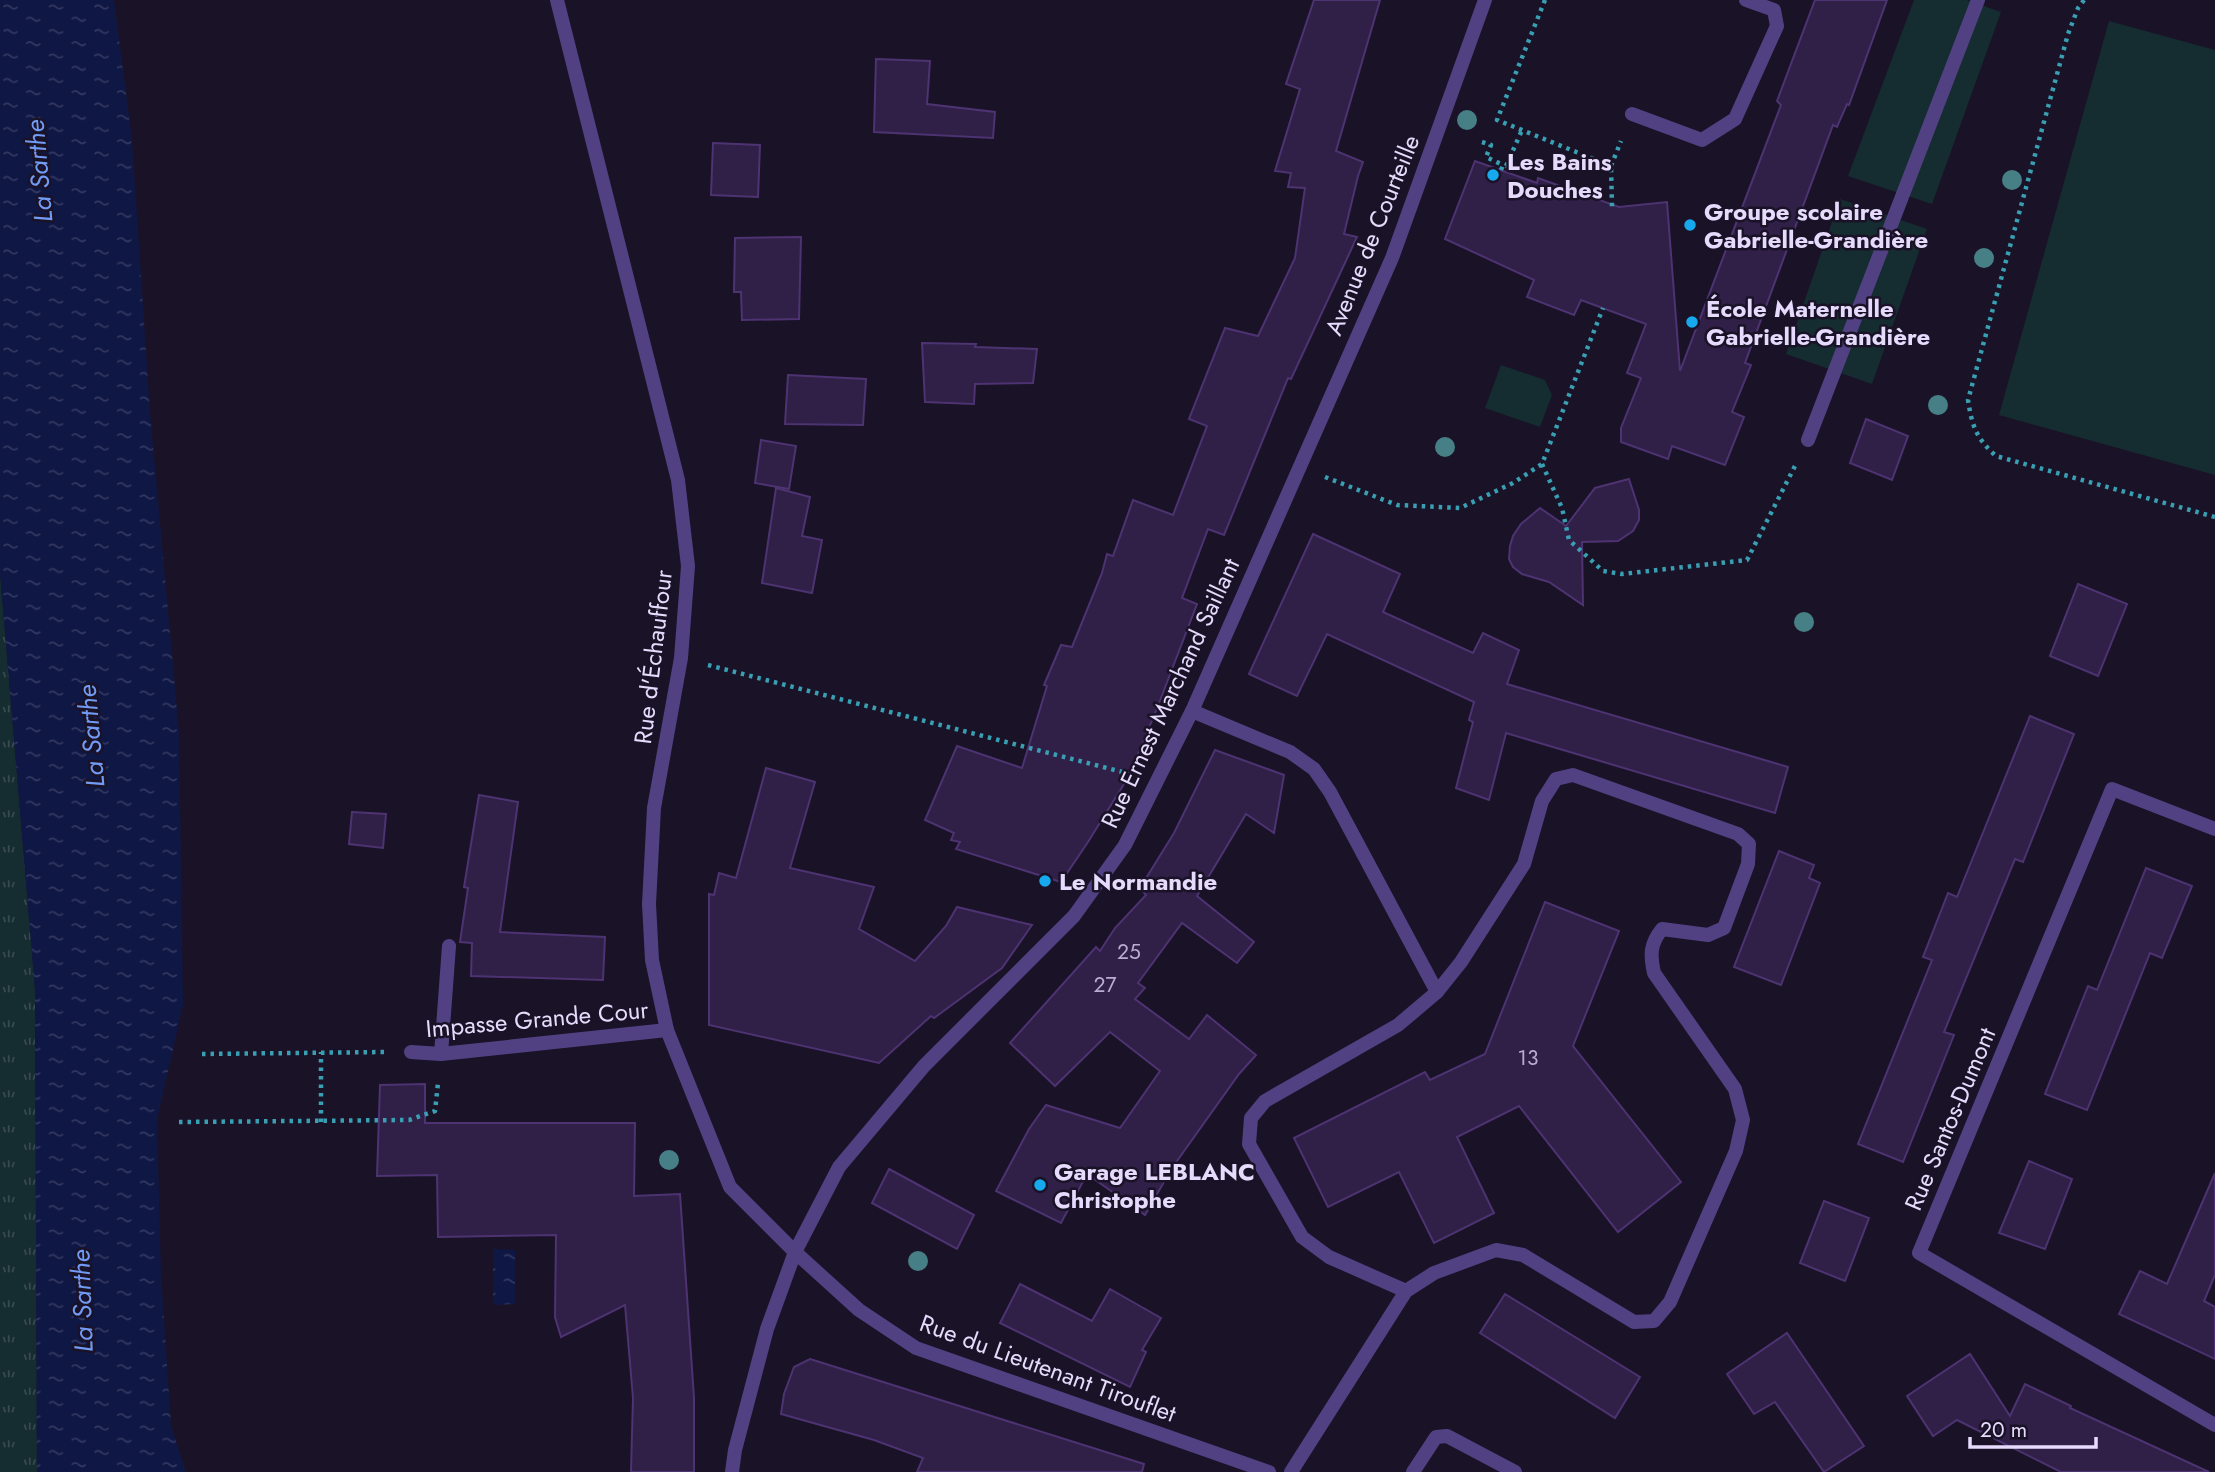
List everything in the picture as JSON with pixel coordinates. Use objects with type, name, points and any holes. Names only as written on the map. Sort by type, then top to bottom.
[{"type":"street","name":"Rue d'Échauffour","points":[[557,0],[678,480],[688,566],[681,658],[654,808],[649,904],[652,960],[667,1030],[730,1187],[795,1252]]},
{"type":"street","name":"Avenue de Courteille","points":[[1291,483],[1392,258],[1485,0]]},
{"type":"street","points":[[1632,114],[1702,140],[1735,119],[1777,26],[1774,10],[1746,0]]},
{"type":"street","points":[[1808,440],[1978,0]]},
{"type":"street","name":"Rue Ernest Marchand Saillant","points":[[732,1472],[735,1450],[767,1329],[795,1252],[839,1167],[924,1066],[1074,916],[1125,845],[1192,711],[1291,483]]},
{"type":"street","points":[[1192,711],[1290,752],[1314,769],[1330,792],[1437,992]]},
{"type":"street","points":[[1291,1472],[1406,1290],[1434,1273],[1496,1250],[1523,1255],[1634,1322],[1654,1321],[1670,1302],[1735,1151],[1743,1120],[1735,1089],[1654,973],[1650,954],[1655,938],[1662,929],[1708,935],[1724,928],[1748,864],[1749,844],[1738,834],[1573,775],[1556,779],[1542,801],[1524,864],[1461,962],[1437,992],[1398,1025],[1265,1101],[1251,1118],[1249,1144],[1302,1237],[1329,1257],[1406,1290]]},
{"type":"street","name":"Rue Santos-Dumont","points":[[2215,830],[2112,789],[1919,1253],[2215,1425]]},
{"type":"street","points":[[441,1054],[449,946]]},
{"type":"street","name":"Impasse Grande Cour","points":[[411,1052],[441,1054],[667,1030]]},
{"type":"street","name":"Rue du Lieutenant Tirouflet","points":[[795,1252],[859,1310],[916,1348],[1269,1472]]},
{"type":"street","points":[[1413,1472],[1436,1437],[1447,1436],[1515,1472]]},
{"type":"path","points":[[1545,0],[1497,120],[1611,166],[1612,207]]},
{"type":"path","points":[[2084,0],[2068,34],[1968,400],[1972,424],[1984,445],[1996,456],[2215,517]]},
{"type":"path","points":[[1482,142],[1491,145],[1486,157],[1502,167],[1506,166],[1522,130]]},
{"type":"path","points":[[1297,468],[1397,505],[1460,508],[1493,494],[1542,464],[1603,308]]},
{"type":"path","points":[[1542,464],[1562,508],[1569,540],[1603,571],[1622,574],[1747,560],[1808,440]]},
{"type":"path","points":[[681,658],[1158,782]]},
{"type":"path","points":[[321,1052],[321,1122]]},
{"type":"path","points":[[202,1054],[411,1052]]},
{"type":"path","points":[[179,1122],[409,1120],[435,1111],[441,1054]]},
{"type":"green space","points":[[1914,0],[1967,0],[2001,12],[1932,204],[1848,176]]},
{"type":"green space","points":[[2109,21],[2215,50],[2215,475],[1999,415]]},
{"type":"green space","points":[[1840,199],[1927,229],[1872,384],[1786,354]]},
{"type":"green space","points":[[1501,365],[1545,380],[1552,395],[1540,427],[1485,408]]},
{"type":"green space","points":[[0,573],[35,989],[37,1472],[0,1472]]},
{"type":"water","name":"La Sarthe","points":[[0,0],[114,0],[132,140],[150,412],[179,732],[183,1005],[157,1120],[161,1274],[171,1426],[186,1472],[37,1472],[35,989],[0,573]]},
{"type":"water","points":[[493,1249],[515,1250],[515,1304],[493,1305]]},
{"type":"building","points":[[1314,0],[1380,0],[1336,151],[1363,162],[1344,234],[1357,237],[1291,379],[1288,378],[1224,535],[1208,529],[1182,598],[1197,604],[1156,711],[1129,776],[1088,842],[1061,882],[956,849],[960,842],[951,840],[954,833],[925,820],[957,746],[1022,768],[1047,686],[1044,685],[1061,645],[1072,647],[1107,554],[1113,556],[1133,500],[1173,515],[1207,426],[1189,419],[1225,328],[1258,336],[1295,258],[1305,188],[1288,187],[1291,173],[1275,171],[1300,89],[1286,84]]},
{"type":"building","points":[[1815,0],[1887,0],[1849,105],[1847,104],[1837,127],[1833,125],[1745,363],[1751,365],[1732,412],[1744,417],[1725,465],[1672,446],[1668,459],[1621,442],[1621,428],[1641,378],[1627,373],[1646,324],[1581,300],[1574,315],[1527,297],[1534,280],[1445,239],[1475,161],[1537,183],[1538,178],[1619,207],[1667,202],[1680,371],[1781,105],[1777,101]]},
{"type":"building","points":[[876,59],[930,61],[927,104],[995,112],[993,138],[874,132]]},
{"type":"building","points":[[713,143],[760,145],[758,197],[711,195]]},
{"type":"building","points":[[801,237],[799,319],[742,320],[741,292],[734,292],[735,238]]},
{"type":"building","points":[[922,343],[1037,349],[1033,383],[975,384],[974,404],[925,402]]},
{"type":"building","points":[[788,375],[866,379],[863,425],[785,424]]},
{"type":"building","points":[[1866,419],[1908,436],[1892,480],[1850,463]]},
{"type":"building","points":[[761,440],[796,446],[789,489],[755,483]]},
{"type":"building","points":[[1629,479],[1639,510],[1639,520],[1633,531],[1618,541],[1582,542],[1583,605],[1549,582],[1522,574],[1513,567],[1509,559],[1513,536],[1521,524],[1540,508],[1566,526],[1595,488]]},
{"type":"building","points":[[776,488],[810,497],[802,536],[822,540],[812,593],[762,583]]},
{"type":"building","points":[[1313,534],[1400,574],[1383,612],[1473,653],[1483,633],[1519,650],[1507,684],[1788,767],[1775,813],[1506,733],[1489,800],[1456,788],[1473,722],[1469,720],[1474,702],[1327,634],[1297,696],[1249,674]]},
{"type":"building","points":[[2078,584],[2127,604],[2098,676],[2050,656]]},
{"type":"building","points":[[2030,716],[2074,734],[2023,862],[2015,859],[1944,1032],[1954,1035],[1903,1162],[1858,1144],[1932,960],[1923,957],[1948,893],[1957,897]]},
{"type":"building","points":[[1215,750],[1284,775],[1274,833],[1246,814],[1197,896],[1254,942],[1237,963],[1182,923],[1138,983],[1145,988],[1135,999],[1189,1039],[1207,1015],[1256,1055],[1239,1074],[1172,1168],[1145,1215],[1087,1174],[1061,1223],[996,1191],[1029,1129],[1046,1105],[1120,1128],[1160,1071],[1110,1032],[1055,1086],[1010,1043],[1096,947],[1100,951],[1115,928],[1146,895],[1140,888],[1174,833]]},
{"type":"building","points":[[766,768],[815,782],[790,868],[874,887],[859,929],[915,961],[946,926],[957,907],[1032,925],[1002,968],[934,1018],[931,1016],[879,1063],[709,1025],[709,894],[714,895],[719,873],[736,878]]},
{"type":"building","points":[[479,795],[518,802],[500,932],[605,937],[603,980],[471,976],[472,943],[460,942],[468,888],[464,887]]},
{"type":"building","points":[[352,812],[386,814],[383,848],[349,844]]},
{"type":"building","points":[[1779,851],[1814,865],[1809,878],[1820,883],[1781,985],[1734,967]]},
{"type":"building","points":[[2146,868],[2192,886],[2162,958],[2150,953],[2087,1110],[2045,1094],[2088,986],[2097,990]]},
{"type":"building","points":[[1545,902],[1619,931],[1573,1046],[1681,1182],[1618,1232],[1519,1106],[1457,1137],[1494,1213],[1434,1243],[1399,1172],[1328,1207],[1294,1138],[1425,1072],[1430,1080],[1485,1054]]},
{"type":"building","points":[[425,1084],[425,1123],[635,1123],[634,1196],[680,1194],[694,1398],[694,1472],[631,1472],[633,1398],[625,1305],[561,1337],[555,1317],[556,1235],[438,1237],[437,1175],[377,1176],[380,1085]]},
{"type":"building","points":[[2029,1161],[2072,1179],[2045,1249],[1999,1233]]},
{"type":"building","points":[[889,1169],[974,1215],[957,1249],[872,1203]]},
{"type":"building","points":[[2215,1173],[2215,1275],[2204,1301],[2215,1307],[2215,1359],[2119,1314],[2140,1271],[2167,1284]]},
{"type":"building","points":[[1824,1201],[1869,1218],[1845,1281],[1800,1263]]},
{"type":"building","points":[[1020,1284],[1092,1321],[1110,1289],[1161,1318],[1142,1350],[1146,1352],[1130,1387],[1000,1323]]},
{"type":"building","points":[[1505,1294],[1640,1377],[1615,1418],[1480,1333]]},
{"type":"building","points":[[1787,1333],[1864,1446],[1824,1472],[1775,1402],[1754,1414],[1727,1374]]},
{"type":"building","points":[[1970,1354],[2010,1416],[2025,1384],[2071,1406],[2070,1408],[2209,1472],[2061,1472],[1957,1420],[1933,1436],[1907,1396]]},
{"type":"building","points":[[810,1359],[1144,1464],[1142,1472],[917,1472],[923,1458],[874,1440],[781,1414],[784,1394],[794,1367]]},
{"type":"place","name":"Les Bains Douches","points":[[1493,175]]},
{"type":"place","name":"Groupe scolaire Gabrielle-Grandière","points":[[1690,225]]},
{"type":"place","name":"École Maternelle Gabrielle-Grandière","points":[[1692,322]]},
{"type":"place","name":"Le Normandie","points":[[1045,881]]},
{"type":"place","name":"Garage LEBLANC Christophe","points":[[1040,1185]]}]
